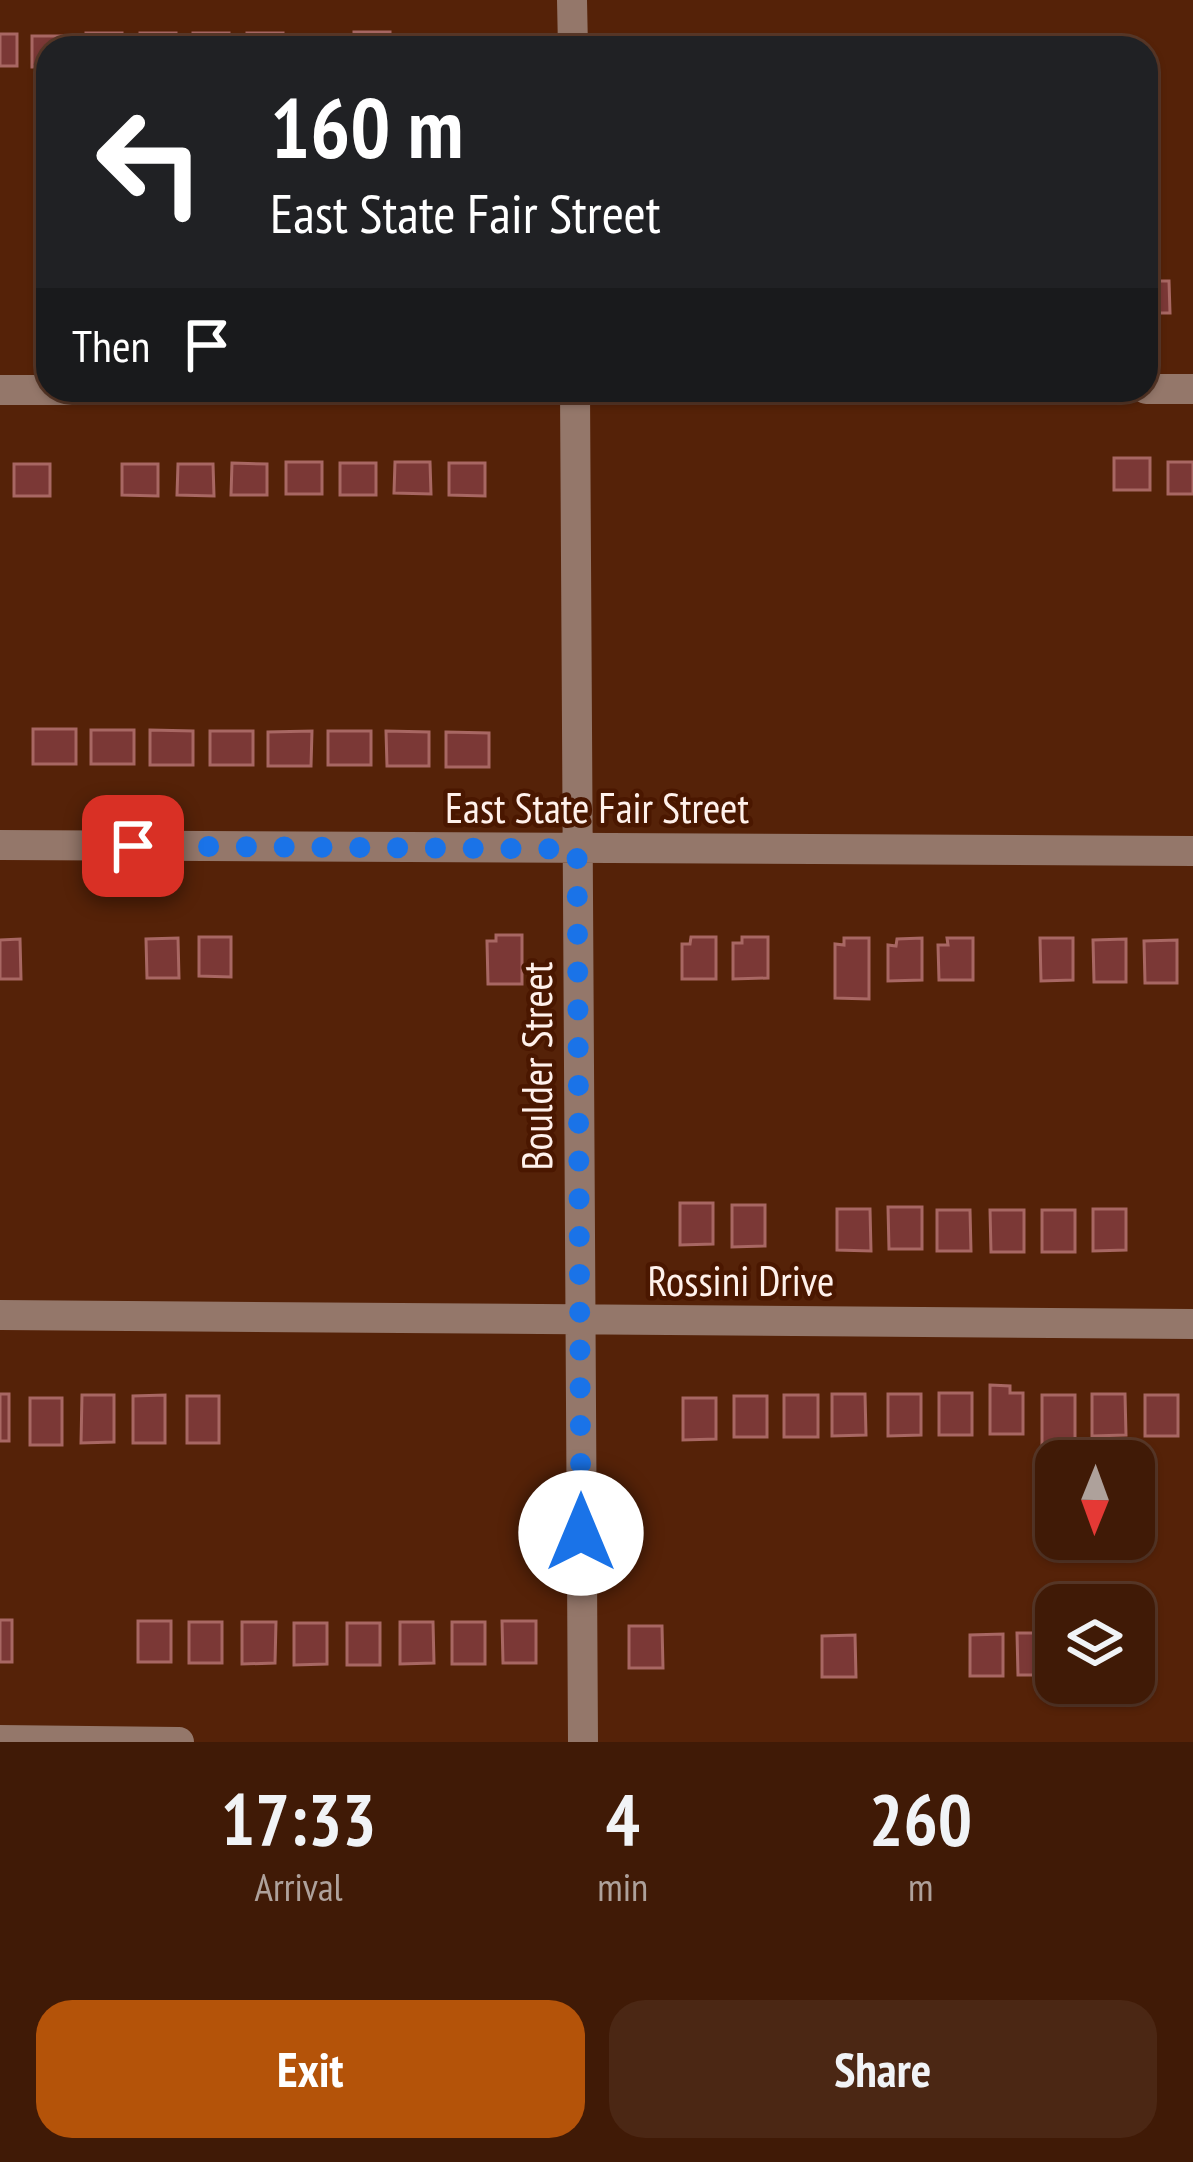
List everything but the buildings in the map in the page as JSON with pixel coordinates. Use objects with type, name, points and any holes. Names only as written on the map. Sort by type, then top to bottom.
[{"type":"street","points":[[572,0],[573,36]]},
{"type":"street","points":[[1158,389],[1193,389]]},
{"type":"street","points":[[0,390],[36,390]]},
{"type":"street","name":"Boulder Street","points":[[576,402],[583,1742]]},
{"type":"street","name":"East State Fair Street","points":[[0,845],[1193,850]]},
{"type":"street","name":"Rossini Drive","points":[[0,1315],[1193,1324]]},
{"type":"street","points":[[0,1740],[179,1742]]},
{"type":"route","points":[[133,846],[577,849],[581,1533]]}]
